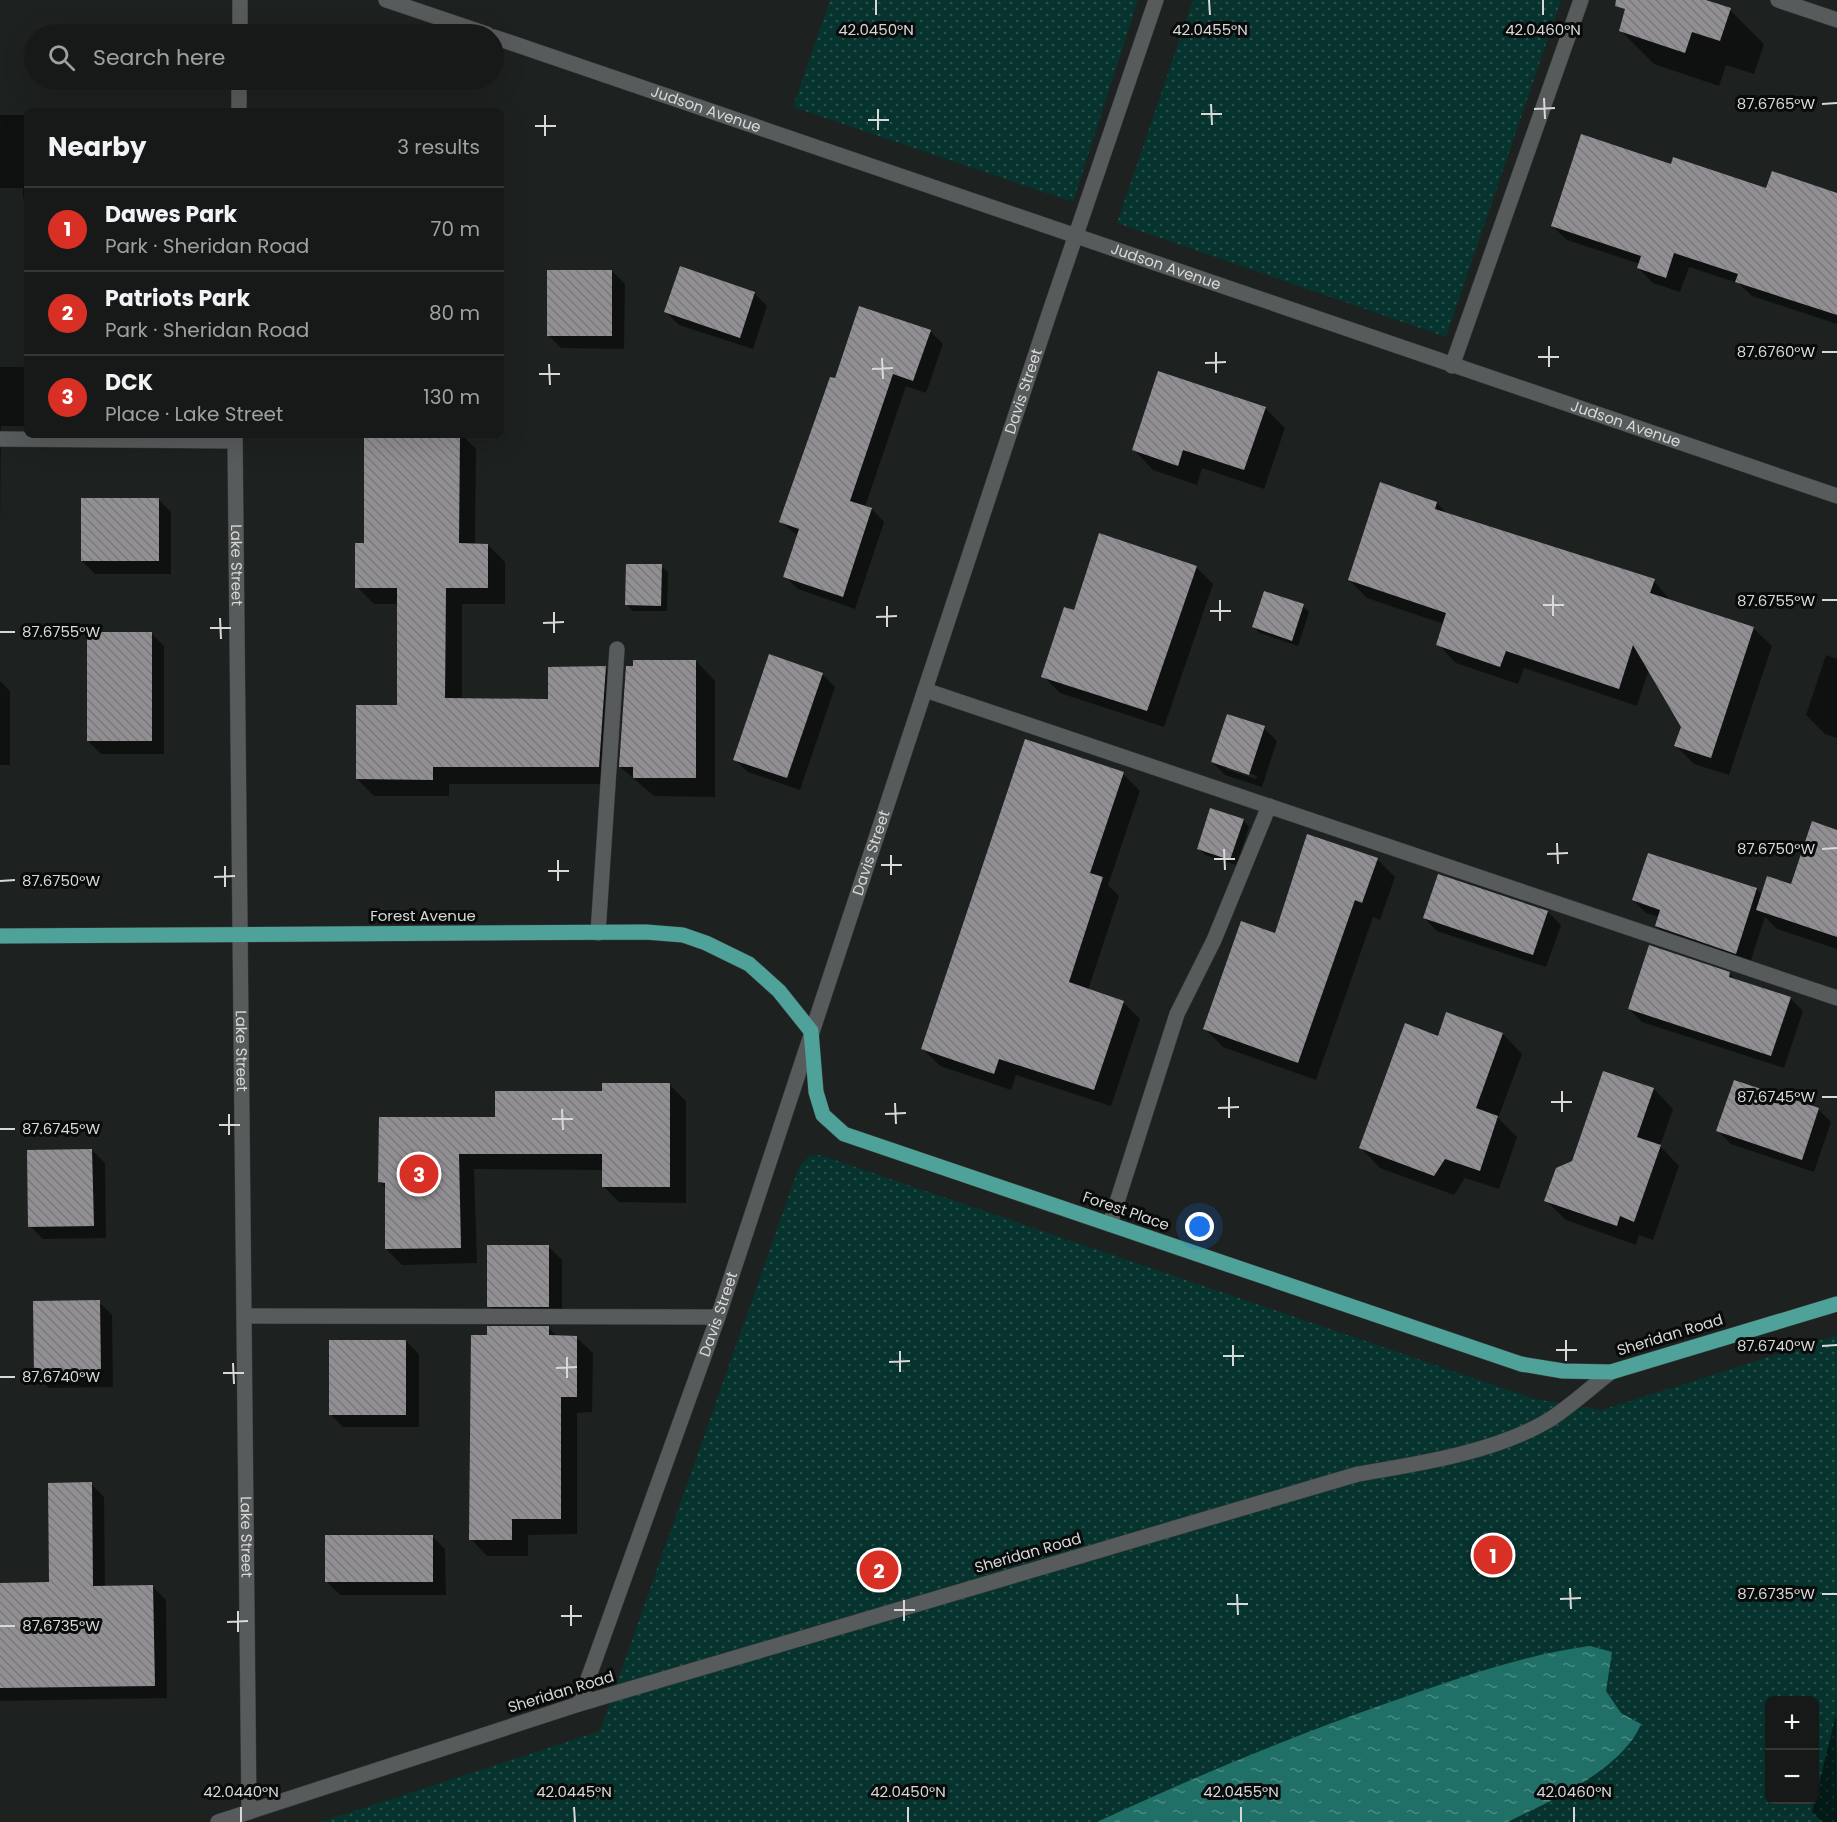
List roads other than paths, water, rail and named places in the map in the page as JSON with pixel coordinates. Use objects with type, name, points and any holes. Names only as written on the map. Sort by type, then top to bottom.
[{"type":"main road","name":"Forest Avenue","points":[[0,936],[598,933],[683,935],[706,943],[749,964],[779,991],[812,1031]]},
{"type":"main road","name":"Forest Place","points":[[812,1031],[816,1092],[823,1115],[844,1134],[1521,1364],[1563,1371],[1611,1372]]},
{"type":"main road","name":"Sheridan Road","points":[[1611,1372],[1837,1304]]},
{"type":"street","points":[[240,0],[240,24]]},
{"type":"street","points":[[387,0],[458,24]]},
{"type":"street","name":"Davis Street","points":[[579,1704],[718,1317],[1156,0]]},
{"type":"street","points":[[1452,366],[1581,0]]},
{"type":"street","points":[[1778,0],[1837,20]]},
{"type":"street","name":"Judson Avenue","points":[[504,40],[1837,496]]},
{"type":"street","points":[[239,90],[239,108]]},
{"type":"street","points":[[0,439],[235,438]]},
{"type":"street","name":"Lake Street","points":[[235,438],[249,1812]]},
{"type":"street","points":[[598,933],[617,649]]},
{"type":"street","points":[[925,690],[1837,998]]},
{"type":"street","points":[[1110,1224],[1177,1014],[1215,940],[1269,806]]},
{"type":"street","points":[[244,1316],[718,1317]]},
{"type":"street","name":"Sheridan Road","points":[[218,1822],[579,1704],[1358,1474],[1434,1462],[1506,1439],[1548,1420],[1611,1372]]},
{"type":"water","points":[[1590,1646],[1612,1652],[1606,1691],[1621,1713],[1641,1724],[1632,1741],[1601,1770],[1583,1783],[1507,1822],[1097,1822],[1244,1758],[1355,1714],[1490,1668],[1540,1655]]},
{"type":"place","name":"DCK","points":[[419,1174]]},
{"type":"place","name":"Dawes Park","points":[[1493,1555]]},
{"type":"place","name":"Patriots Park","points":[[879,1570]]}]
